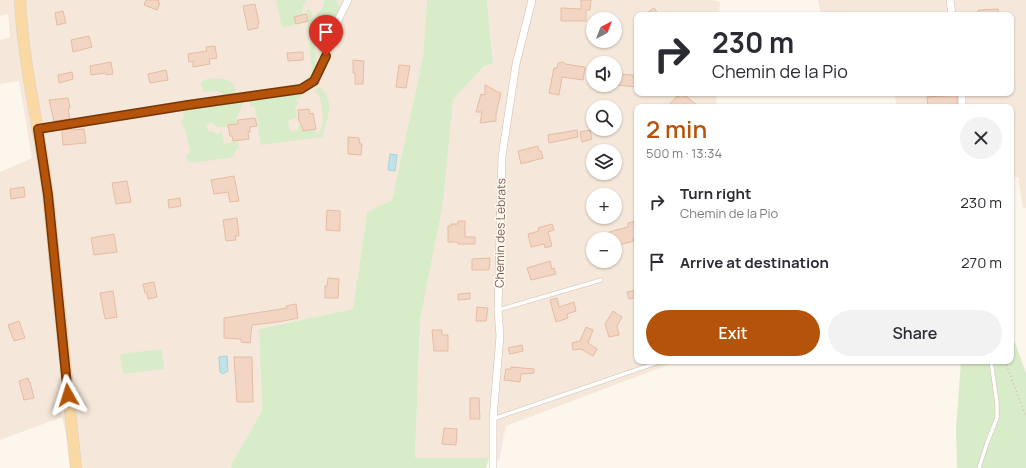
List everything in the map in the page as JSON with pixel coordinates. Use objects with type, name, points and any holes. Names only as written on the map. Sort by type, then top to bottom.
[{"type":"main road","points":[[20,0],[23,37],[48,195],[76,468]]},
{"type":"street","points":[[38,129],[301,89],[314,81],[322,66],[339,18],[348,0]]},
{"type":"street","name":"Chemin des Lebrats","points":[[493,468],[493,419],[500,336],[498,310],[502,156],[516,64],[532,0]]},
{"type":"street","points":[[950,0],[952,12]]},
{"type":"lane","points":[[498,310],[601,280]]},
{"type":"lane","points":[[493,419],[653,364]]},
{"type":"lane","points":[[979,468],[997,418],[997,403],[991,364]]},
{"type":"path","points":[[1006,364],[1026,417]]},
{"type":"shaded area","points":[[0,0],[427,0],[423,57],[392,200],[367,212],[353,309],[259,329],[262,411],[232,463],[231,468],[73,468],[62,417],[0,440],[0,172],[32,158],[19,81],[0,84],[0,40],[10,37],[8,14],[0,16]]},
{"type":"shaded area","points":[[487,0],[713,0],[720,2],[719,12],[634,12],[634,96],[717,96],[716,104],[634,104],[634,364],[670,364],[506,426],[499,461],[489,458],[415,458],[420,321],[443,204],[453,100],[484,66],[493,64]]},
{"type":"shaded area","points":[[818,0],[1026,0],[1026,208],[1023,208],[1018,177],[1014,177],[1014,104],[896,104],[895,96],[1014,96],[1014,12],[820,12]]},
{"type":"green space","points":[[276,0],[307,0],[303,6],[302,15],[294,17],[296,24],[282,28]]},
{"type":"green space","points":[[324,0],[337,0],[337,4],[340,7],[320,60],[317,38],[317,16],[323,6]]},
{"type":"green space","points":[[427,0],[487,0],[493,64],[484,66],[453,100],[443,204],[420,321],[415,458],[489,458],[486,468],[231,468],[232,463],[262,411],[259,329],[353,309],[367,212],[392,200],[423,57]]},
{"type":"green space","points":[[307,9],[310,10],[313,16],[317,71],[311,80],[305,83],[304,81],[312,73],[306,13]]},
{"type":"green space","points":[[211,78],[230,81],[234,86],[238,99],[243,103],[236,118],[238,120],[238,124],[217,127],[210,123],[206,126],[208,131],[212,131],[216,134],[222,131],[224,144],[238,141],[239,149],[236,149],[231,158],[191,163],[186,159],[186,156],[190,153],[186,132],[181,121],[184,118],[184,115],[180,109],[193,101],[204,98],[219,106],[222,103],[222,93],[218,91],[203,91],[201,84],[204,80]]},
{"type":"green space","points":[[320,86],[328,98],[329,104],[328,117],[323,137],[261,145],[255,108],[250,106],[248,100],[300,92],[302,95],[301,98],[296,99],[298,103],[295,108],[297,118],[288,120],[290,132],[298,130],[298,125],[300,125],[315,129],[316,133],[318,133],[322,126],[323,112],[320,99],[315,91]]},
{"type":"green space","points":[[1014,340],[1026,373],[1026,468],[957,468],[956,430],[961,364],[1014,364]]},
{"type":"green space","points":[[162,349],[164,369],[123,374],[120,354]]},
{"type":"water","points":[[390,154],[397,155],[395,171],[388,170]]},
{"type":"water","points":[[227,356],[228,371],[223,374],[220,372],[219,357]]},
{"type":"building","points":[[146,0],[159,0],[158,3],[160,3],[157,10],[144,5]]},
{"type":"building","points":[[581,0],[591,0],[590,10],[586,10],[586,21],[561,21],[561,8],[581,9]]},
{"type":"building","points":[[255,4],[259,23],[258,28],[248,30],[243,6]]},
{"type":"building","points":[[654,8],[657,12],[648,12]]},
{"type":"building","points":[[998,9],[998,12],[978,12],[978,10]]},
{"type":"building","points":[[63,11],[66,23],[57,25],[55,13]]},
{"type":"building","points":[[306,14],[308,21],[296,24],[294,17]]},
{"type":"building","points":[[89,36],[92,47],[73,52],[71,40]]},
{"type":"building","points":[[215,46],[217,58],[209,59],[210,64],[193,67],[193,61],[189,62],[188,54],[207,51],[206,47]]},
{"type":"building","points":[[303,52],[303,60],[288,61],[287,53]]},
{"type":"building","points":[[353,60],[364,61],[363,84],[355,84]]},
{"type":"building","points":[[111,62],[113,74],[106,75],[106,73],[91,75],[90,66]]},
{"type":"building","points":[[563,62],[565,64],[585,67],[583,80],[562,77],[559,95],[549,93],[554,68],[557,68],[558,63]]},
{"type":"building","points":[[399,65],[410,66],[406,88],[396,87]]},
{"type":"building","points":[[166,70],[168,80],[150,83],[148,74]]},
{"type":"building","points":[[72,72],[73,79],[59,83],[58,75]]},
{"type":"building","points":[[622,74],[633,75],[634,87],[622,86]]},
{"type":"building","points":[[485,85],[501,93],[496,114],[496,121],[480,123],[482,112],[476,112],[481,94],[485,95]]},
{"type":"building","points":[[677,96],[678,98],[680,96],[686,96],[695,104],[670,104]]},
{"type":"building","points":[[957,96],[957,104],[928,104],[927,97]]},
{"type":"building","points":[[68,98],[70,119],[54,121],[49,100]]},
{"type":"building","points":[[309,109],[310,114],[313,113],[316,129],[303,131],[298,119],[298,110]]},
{"type":"building","points":[[255,118],[257,126],[250,127],[250,132],[248,132],[249,139],[233,141],[232,136],[230,136],[228,125],[238,124],[238,120]]},
{"type":"building","points":[[84,129],[86,143],[63,145],[62,130]]},
{"type":"building","points":[[577,130],[578,137],[549,143],[548,135]]},
{"type":"building","points":[[586,131],[586,136],[591,136],[592,139],[582,142],[580,132]]},
{"type":"building","points":[[348,137],[359,138],[360,144],[362,144],[361,155],[348,154]]},
{"type":"building","points":[[538,146],[543,158],[521,164],[518,151]]},
{"type":"building","points":[[234,176],[239,201],[230,202],[228,192],[214,194],[211,180]]},
{"type":"building","points":[[127,181],[131,202],[116,204],[112,183]]},
{"type":"building","points":[[24,187],[25,197],[11,199],[10,189]]},
{"type":"building","points":[[180,198],[181,206],[169,208],[168,200]]},
{"type":"building","points":[[327,210],[340,211],[340,231],[326,230]]},
{"type":"building","points":[[237,218],[239,236],[235,236],[236,240],[226,241],[223,220]]},
{"type":"building","points":[[458,221],[465,221],[465,237],[475,237],[475,244],[458,244],[458,242],[448,242],[448,226],[451,226],[451,224],[458,224]]},
{"type":"building","points":[[634,222],[634,241],[622,244],[622,232],[609,232],[628,227],[628,223]]},
{"type":"building","points":[[552,224],[554,230],[548,232],[552,246],[545,248],[544,244],[531,247],[528,234],[539,231],[538,228]]},
{"type":"building","points":[[114,234],[117,252],[94,255],[91,238]]},
{"type":"building","points":[[490,258],[489,270],[472,270],[472,259]]},
{"type":"building","points":[[550,261],[552,269],[554,268],[556,274],[531,280],[527,268]]},
{"type":"building","points":[[328,278],[339,279],[338,298],[325,298],[325,286],[327,286]]},
{"type":"building","points":[[154,282],[157,297],[148,299],[143,284]]},
{"type":"building","points":[[113,291],[117,317],[105,319],[100,293]]},
{"type":"building","points":[[634,291],[634,298],[629,299],[627,292]]},
{"type":"building","points":[[470,293],[470,299],[458,300],[458,294]]},
{"type":"building","points":[[557,298],[559,307],[574,302],[576,311],[567,314],[568,318],[556,322],[550,300]]},
{"type":"building","points":[[296,304],[298,318],[252,325],[250,343],[241,342],[241,339],[224,338],[224,318],[287,308],[286,306]]},
{"type":"building","points":[[477,307],[488,308],[486,321],[476,321]]},
{"type":"building","points":[[613,311],[622,317],[617,326],[619,335],[609,337],[605,324]]},
{"type":"building","points":[[19,321],[25,338],[14,341],[8,325]]},
{"type":"building","points":[[586,327],[593,330],[588,343],[597,349],[593,356],[581,349],[573,350],[572,343],[580,341]]},
{"type":"building","points":[[432,330],[442,330],[442,335],[448,335],[448,351],[434,351]]},
{"type":"building","points":[[522,345],[523,351],[510,354],[508,348]]},
{"type":"building","points":[[234,357],[252,357],[253,402],[237,402]]},
{"type":"building","points":[[511,367],[534,369],[534,373],[521,374],[520,382],[504,380],[506,369],[511,369]]},
{"type":"building","points":[[28,378],[34,398],[24,400],[19,381]]},
{"type":"building","points":[[470,398],[479,398],[480,419],[470,419]]},
{"type":"building","points":[[444,428],[457,429],[456,445],[442,444]]},
{"type":"route","points":[[68,395],[48,195],[38,129],[301,89],[314,81],[326,56]]}]
